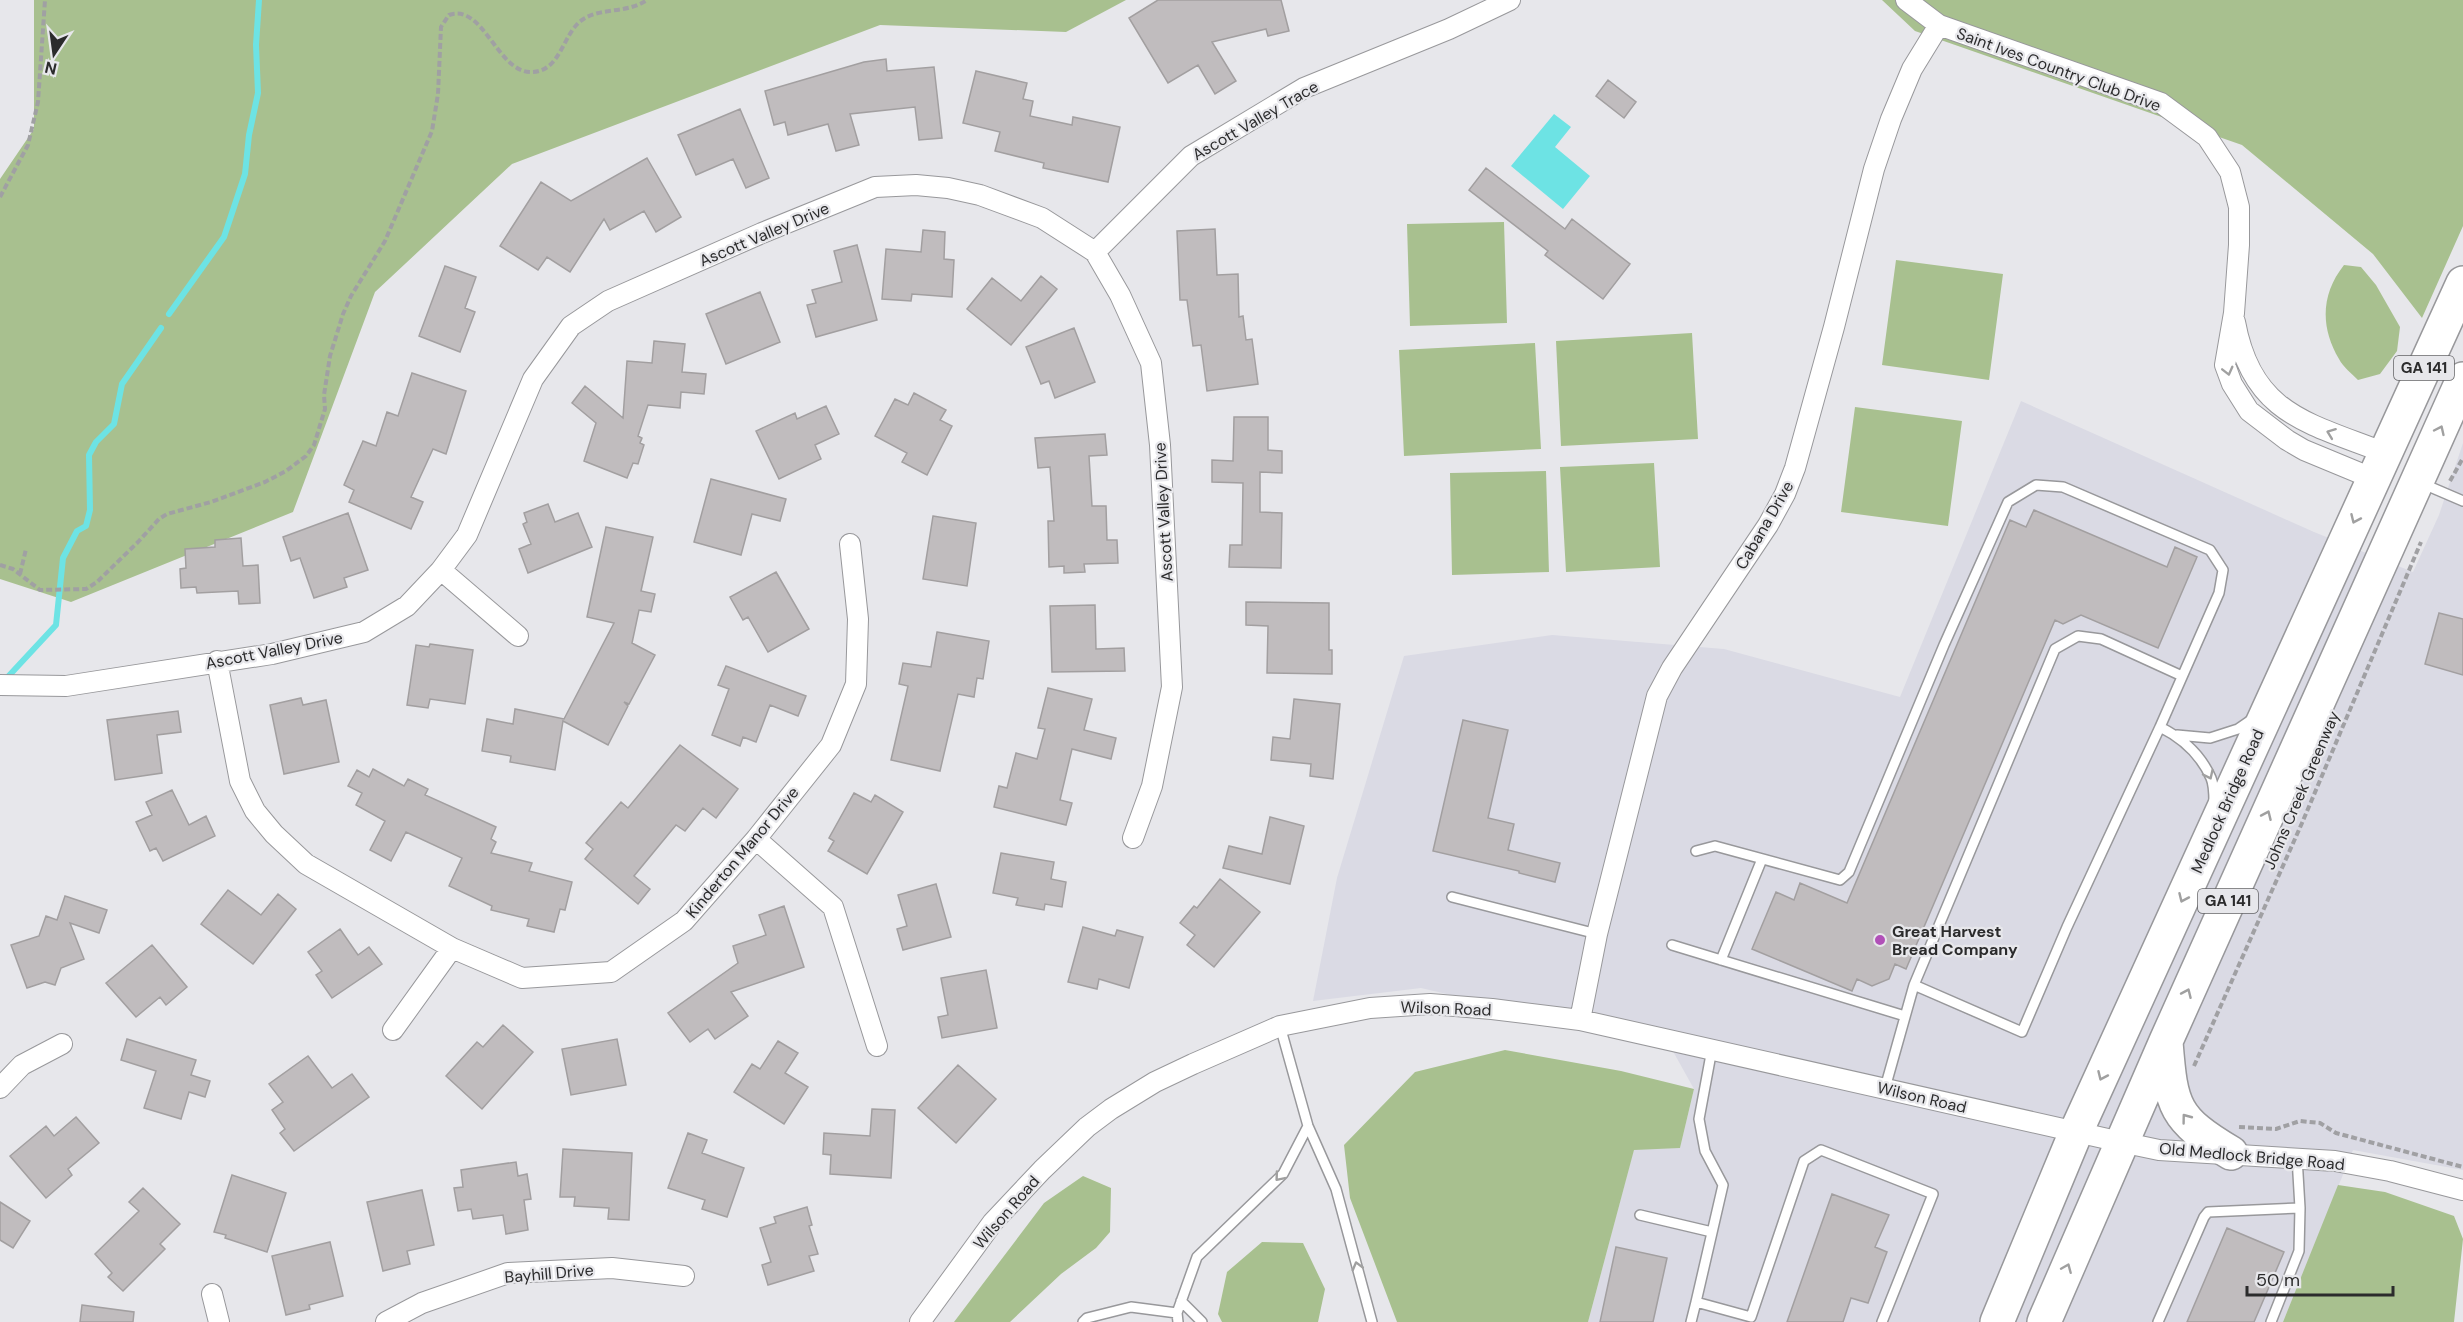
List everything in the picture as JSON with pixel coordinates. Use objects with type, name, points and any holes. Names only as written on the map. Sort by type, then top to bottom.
[{"type":"highway","name":"Medlock Bridge Road","points":[[1997,1322],[2076,1132],[2463,283]]},
{"type":"highway","points":[[2430,487],[2413,447],[2419,419],[2463,327]]},
{"type":"highway","name":"GA 141","points":[[2044,1322],[2121,1142],[2290,764],[2430,487],[2463,379]]},
{"type":"highway","points":[[2290,764],[2290,731],[2306,686],[2385,518],[2387,487],[2380,466]]},
{"type":"highway","points":[[2166,1041],[2170,1089],[2186,1120],[2202,1135],[2232,1140]]},
{"type":"street","name":"Ascott Valley Trace","points":[[1095,252],[1191,156],[1304,88],[1449,29],[1510,0]]},
{"type":"street","name":"Saint Ives Country Club Drive","points":[[1906,0],[1939,24],[2161,103],[2207,137],[2230,172],[2239,207],[2234,314],[2225,365],[2232,384],[2249,411],[2295,445],[2380,466]]},
{"type":"street","name":"Cabana Drive","points":[[1581,1020],[1597,934],[1657,696],[1672,668],[1768,525],[1785,494],[1795,468],[1831,338],[1874,169],[1911,69],[1939,24]]},
{"type":"street","name":"Ascott Valley Drive","points":[[0,685],[66,686],[272,654],[364,632],[407,606],[441,570],[467,535],[533,379],[571,327],[608,301],[762,233],[875,187],[916,185],[948,188],[980,195],[1042,218],[1095,252],[1120,295],[1151,363],[1160,445],[1172,687],[1152,786],[1133,838]]},
{"type":"street","name":"Saint Ives Country Club Drive","points":[[2234,314],[2244,355],[2257,382],[2283,410],[2380,466]]},
{"type":"street","points":[[2295,445],[2306,423]]},
{"type":"street","name":"Kinderton Manor Drive","points":[[218,661],[229,732],[240,782],[255,811],[274,834],[306,864],[452,948],[522,978],[611,972],[684,921],[756,839],[831,745],[856,684],[858,619],[850,544]]},
{"type":"street","points":[[441,570],[518,636]]},
{"type":"street","points":[[756,839],[833,907],[877,1046]]},
{"type":"street","points":[[393,1030],[452,948]]},
{"type":"street","name":"Wilson Road","points":[[920,1322],[993,1222],[1042,1170],[1110,1109],[1155,1082],[1280,1026],[1370,1008],[1430,1004],[1581,1020],[2076,1132]]},
{"type":"street","points":[[0,1088],[22,1065],[62,1044]]},
{"type":"street","name":"Old Medlock Bridge Road","points":[[2076,1132],[2159,1150],[2232,1140],[2297,1157],[2390,1171],[2463,1190]]},
{"type":"street","name":"Bayhill Drive","points":[[386,1322],[422,1303],[508,1273],[612,1268],[684,1276]]},
{"type":"street","points":[[212,1294],[219,1322]]},
{"type":"lane","points":[[1696,851],[1715,846],[1840,880],[1849,872],[1944,645],[2008,502],[2036,485],[2063,486],[2210,550],[2223,570],[2219,593],[2160,728],[2067,927],[2022,1032],[1914,985]]},
{"type":"lane","points":[[2430,487],[2463,501]]},
{"type":"lane","points":[[1885,1088],[1914,985],[2055,649],[2078,636],[2101,639],[2182,676]]},
{"type":"lane","points":[[2160,728],[2177,735],[2210,738],[2238,729],[2269,710]]},
{"type":"lane","points":[[2177,735],[2197,754],[2213,780],[2216,826]]},
{"type":"lane","points":[[1721,960],[1762,859]]},
{"type":"lane","points":[[1452,897],[1597,934]]},
{"type":"lane","points":[[1672,945],[1905,1016]]},
{"type":"lane","points":[[1280,1026],[1308,1126],[1336,1189],[1372,1322]]},
{"type":"lane","points":[[1692,1322],[1723,1185],[1706,1151],[1699,1119],[1712,1048]]},
{"type":"lane","points":[[1083,1322],[1088,1318],[1131,1307],[1177,1317],[1197,1257],[1283,1174],[1308,1126]]},
{"type":"lane","points":[[1696,1302],[1751,1320],[1804,1161],[1821,1150],[1933,1194],[1882,1322]]},
{"type":"lane","points":[[2271,1322],[2299,1251],[2300,1208],[2297,1157]]},
{"type":"lane","points":[[2158,1322],[2208,1212],[2300,1208]]},
{"type":"lane","points":[[1640,1215],[1712,1232]]},
{"type":"lane","points":[[1181,1301],[1202,1322]]},
{"type":"path","points":[[0,197],[28,145],[38,102],[45,0]]},
{"type":"path","points":[[0,565],[20,574],[33,587],[46,591],[86,589],[97,582],[159,519],[167,514],[211,502],[265,482],[286,471],[306,456],[315,445],[325,409],[324,395],[330,356],[343,314],[351,296],[385,242],[432,131],[438,94],[441,27],[449,15],[462,14],[473,20],[513,65],[521,71],[530,72],[546,68],[555,60],[573,29],[583,19],[640,5],[647,0]]},
{"type":"path","points":[[2430,487],[2463,458]]},
{"type":"path","name":"Johns Creek Greenway","points":[[2190,1077],[2302,824],[2425,532]]},
{"type":"path","points":[[20,574],[26,549]]},
{"type":"path","points":[[2232,1140],[2300,1121],[2320,1123],[2336,1133],[2463,1167]]},
{"type":"shaded area","points":[[2021,401],[2314,532],[2413,572],[2439,515],[2463,443],[2463,1170],[2353,1150],[2283,1322],[1588,1322],[1634,1149],[1680,1148],[1694,1089],[1660,1028],[1557,1020],[1421,988],[1313,1001],[1337,878],[1404,656],[1552,635],[1724,649],[1900,697]]},
{"type":"green space","points":[[34,0],[1126,0],[1066,32],[880,25],[512,164],[375,292],[293,512],[71,602],[0,579],[0,179],[34,129]]},
{"type":"green space","points":[[1882,0],[2463,0],[2463,226],[2422,318],[2373,254],[2242,145],[1915,31]]},
{"type":"green space","points":[[1504,222],[1507,323],[1410,326],[1407,224]]},
{"type":"green space","points":[[1896,260],[2003,274],[1989,380],[1882,365]]},
{"type":"green space","points":[[2344,265],[2361,267],[2376,285],[2400,327],[2397,351],[2380,374],[2358,380],[2339,359],[2326,323],[2327,299],[2336,276]]},
{"type":"green space","points":[[1692,333],[1698,439],[1561,446],[1556,341]]},
{"type":"green space","points":[[1535,343],[1541,449],[1404,456],[1399,350]]},
{"type":"green space","points":[[1855,407],[1962,421],[1948,526],[1841,512]]},
{"type":"green space","points":[[1654,463],[1660,567],[1566,572],[1560,467]]},
{"type":"green space","points":[[1546,471],[1549,572],[1452,575],[1450,473]]},
{"type":"green space","points":[[1505,1050],[1621,1071],[1694,1089],[1680,1148],[1634,1150],[1588,1322],[1397,1322],[1350,1198],[1344,1145],[1415,1072]]},
{"type":"green space","points":[[1083,1176],[1111,1188],[1110,1232],[1096,1248],[1061,1274],[1010,1322],[954,1322],[1044,1203]]},
{"type":"green space","points":[[2338,1185],[2385,1192],[2454,1216],[2463,1239],[2454,1322],[2283,1322]]},
{"type":"green space","points":[[1262,1242],[1303,1243],[1325,1289],[1318,1322],[1222,1322],[1218,1314],[1227,1272]]},
{"type":"water","points":[[1554,114],[1571,127],[1555,147],[1590,176],[1563,209],[1511,166]]},
{"type":"building","points":[[1158,0],[1281,0],[1289,31],[1268,36],[1266,29],[1212,42],[1236,81],[1215,94],[1198,65],[1168,83],[1129,18]]},
{"type":"building","points":[[886,59],[887,71],[934,67],[942,138],[919,140],[915,107],[850,114],[859,145],[836,151],[828,124],[788,135],[785,122],[774,125],[765,91],[864,62]]},
{"type":"building","points":[[976,71],[1027,83],[1023,99],[1033,101],[1030,116],[1072,125],[1073,117],[1120,127],[1108,182],[1043,168],[1044,163],[995,151],[1000,132],[963,123]]},
{"type":"building","points":[[1608,80],[1636,102],[1624,118],[1596,96]]},
{"type":"building","points":[[740,109],[769,178],[746,188],[733,159],[696,175],[678,135]]},
{"type":"building","points":[[647,158],[681,217],[656,232],[644,211],[610,230],[604,219],[570,272],[547,257],[538,270],[500,246],[541,182],[571,201]]},
{"type":"building","points":[[1486,168],[1565,229],[1572,219],[1630,264],[1603,299],[1545,255],[1548,251],[1469,190]]},
{"type":"building","points":[[1215,229],[1217,275],[1238,274],[1239,317],[1243,316],[1246,340],[1252,339],[1258,384],[1207,391],[1201,345],[1193,346],[1187,300],[1180,300],[1177,231]]},
{"type":"building","points":[[923,230],[945,232],[944,259],[954,260],[952,297],[912,294],[911,301],[882,299],[886,249],[921,252]]},
{"type":"building","points":[[857,245],[877,320],[816,337],[807,305],[816,303],[812,290],[842,282],[834,251]]},
{"type":"building","points":[[445,266],[476,277],[465,308],[475,312],[460,352],[419,336]]},
{"type":"building","points":[[1041,276],[1057,289],[1011,345],[967,309],[992,278],[1021,301]]},
{"type":"building","points":[[760,292],[780,342],[726,364],[706,314]]},
{"type":"building","points":[[1074,328],[1095,382],[1055,398],[1049,381],[1041,384],[1026,347]]},
{"type":"building","points":[[654,341],[685,344],[682,372],[706,374],[704,394],[681,392],[680,408],[648,405],[638,436],[642,438],[640,443],[644,445],[638,464],[633,463],[627,478],[584,461],[596,423],[572,403],[585,386],[623,418],[627,361],[652,363]]},
{"type":"building","points":[[412,373],[466,391],[446,454],[433,449],[411,497],[423,502],[411,529],[349,502],[354,490],[344,485],[363,441],[376,446],[387,412],[398,416]]},
{"type":"building","points":[[914,393],[946,410],[940,420],[952,426],[927,475],[902,462],[907,453],[875,436],[895,399],[908,405]]},
{"type":"building","points":[[826,406],[839,434],[815,445],[821,459],[779,479],[756,431],[795,413],[797,419]]},
{"type":"building","points":[[1234,417],[1268,417],[1268,450],[1282,451],[1282,473],[1260,472],[1260,512],[1282,513],[1281,568],[1229,567],[1230,545],[1242,545],[1243,483],[1212,482],[1212,460],[1233,461]]},
{"type":"building","points":[[1105,434],[1107,455],[1089,456],[1092,506],[1106,506],[1107,540],[1117,540],[1118,563],[1084,564],[1085,572],[1064,573],[1064,566],[1049,567],[1048,521],[1054,521],[1050,467],[1038,468],[1035,438]]},
{"type":"building","points":[[711,479],[786,499],[780,521],[752,514],[741,555],[694,542]]},
{"type":"building","points":[[548,504],[555,522],[578,513],[592,547],[528,573],[519,549],[531,544],[523,524],[527,522],[524,513]]},
{"type":"building","points":[[2034,510],[2167,567],[2175,547],[2197,557],[2158,648],[2081,615],[2063,624],[2055,620],[1906,969],[1895,964],[1889,979],[1872,986],[1857,979],[1852,991],[1752,949],[1776,892],[1794,900],[1800,883],[1847,903],[2010,520],[2026,527]]},
{"type":"building","points":[[348,513],[368,570],[344,578],[347,587],[314,598],[300,558],[291,561],[283,537]]},
{"type":"building","points":[[933,516],[976,523],[967,586],[923,579]]},
{"type":"building","points":[[606,527],[653,537],[641,591],[655,594],[651,612],[639,610],[632,643],[655,655],[629,704],[624,702],[628,706],[608,745],[563,721],[555,770],[510,762],[511,756],[482,751],[487,719],[513,724],[515,709],[564,719],[614,623],[587,617]]},
{"type":"building","points":[[241,538],[243,566],[258,565],[260,603],[239,604],[238,591],[197,593],[196,587],[181,588],[180,569],[186,568],[185,549],[215,547],[215,540]]},
{"type":"building","points":[[776,572],[809,629],[768,652],[748,617],[743,620],[730,597]]},
{"type":"building","points":[[1246,602],[1329,603],[1329,650],[1332,650],[1332,674],[1267,673],[1268,626],[1246,625]]},
{"type":"building","points":[[1095,605],[1096,649],[1124,648],[1125,671],[1052,672],[1050,606]]},
{"type":"building","points":[[2439,613],[2463,619],[2463,675],[2425,664]]},
{"type":"building","points":[[937,632],[989,641],[983,679],[977,678],[974,697],[958,694],[940,771],[891,760],[908,686],[899,684],[903,663],[931,667]]},
{"type":"building","points":[[430,644],[473,650],[465,704],[430,699],[428,708],[407,705],[416,645],[429,647]]},
{"type":"building","points":[[726,666],[806,696],[798,716],[770,705],[756,742],[743,737],[740,746],[712,735],[729,689],[718,685]]},
{"type":"building","points":[[1048,688],[1092,699],[1084,730],[1116,738],[1111,759],[1072,749],[1060,800],[1072,803],[1066,825],[994,807],[999,786],[1007,788],[1016,753],[1037,759],[1045,729],[1038,728]]},
{"type":"building","points":[[301,698],[303,705],[326,700],[339,762],[284,774],[270,705]]},
{"type":"building","points":[[1294,699],[1340,704],[1333,779],[1310,776],[1311,764],[1271,760],[1273,737],[1290,739]]},
{"type":"building","points":[[178,711],[181,732],[157,735],[162,773],[115,780],[107,720]]},
{"type":"building","points":[[1463,720],[1508,730],[1488,818],[1514,824],[1508,850],[1560,863],[1555,882],[1433,851]]},
{"type":"building","points":[[680,745],[738,789],[716,818],[703,808],[685,831],[676,825],[634,876],[650,889],[638,904],[585,859],[593,849],[586,843],[621,802],[628,808]]},
{"type":"building","points":[[373,769],[404,786],[408,779],[428,789],[425,795],[496,827],[491,839],[496,842],[491,853],[532,863],[529,871],[572,882],[565,910],[560,909],[554,932],[527,926],[529,919],[491,910],[492,906],[449,886],[462,858],[406,832],[391,861],[370,850],[385,821],[356,805],[362,793],[348,786],[357,770],[369,777]]},
{"type":"building","points":[[172,790],[189,825],[206,816],[215,836],[163,861],[156,848],[150,851],[136,822],[152,815],[146,802]]},
{"type":"building","points":[[854,793],[871,802],[875,795],[903,812],[867,874],[828,851],[834,841],[829,838]]},
{"type":"building","points":[[1270,817],[1304,826],[1290,884],[1223,868],[1229,846],[1262,854]]},
{"type":"building","points":[[1001,853],[1054,862],[1051,879],[1066,882],[1062,907],[1045,904],[1044,910],[1016,905],[1018,898],[993,893]]},
{"type":"building","points":[[1220,879],[1260,912],[1214,967],[1187,945],[1195,935],[1180,923],[1194,906],[1197,908]]},
{"type":"building","points":[[936,884],[951,937],[903,950],[897,929],[907,926],[898,895]]},
{"type":"building","points":[[228,890],[261,915],[278,894],[296,909],[253,964],[201,924]]},
{"type":"building","points":[[65,896],[107,910],[99,933],[70,923],[84,959],[61,968],[55,985],[45,982],[27,988],[11,945],[39,936],[46,916],[57,920]]},
{"type":"building","points":[[784,906],[804,967],[731,992],[748,1016],[715,1039],[708,1029],[690,1042],[668,1013],[738,963],[733,946],[766,935],[759,915]]},
{"type":"building","points":[[1083,927],[1115,936],[1117,930],[1143,937],[1129,988],[1099,979],[1097,989],[1068,982]]},
{"type":"building","points":[[340,929],[358,955],[369,947],[382,964],[332,998],[316,975],[322,971],[308,952]]},
{"type":"building","points":[[152,945],[187,987],[166,1005],[160,997],[136,1017],[106,983]]},
{"type":"building","points":[[986,970],[997,1028],[942,1038],[938,1017],[948,1015],[941,978]]},
{"type":"building","points":[[503,1025],[533,1052],[482,1109],[446,1076],[477,1042],[483,1047]]},
{"type":"building","points":[[127,1039],[196,1060],[191,1075],[210,1081],[205,1097],[189,1092],[181,1119],[144,1108],[156,1071],[121,1060]]},
{"type":"building","points":[[617,1039],[626,1085],[571,1095],[562,1049]]},
{"type":"building","points":[[778,1041],[798,1053],[785,1073],[808,1087],[784,1124],[734,1092],[752,1064],[760,1069]]},
{"type":"building","points":[[308,1056],[332,1088],[352,1074],[369,1097],[294,1151],[280,1133],[285,1129],[272,1110],[283,1102],[269,1084]]},
{"type":"building","points":[[958,1065],[996,1099],[956,1143],[918,1108]]},
{"type":"building","points":[[872,1109],[895,1110],[891,1178],[830,1174],[831,1155],[823,1154],[824,1133],[870,1136]]},
{"type":"building","points":[[76,1117],[99,1143],[68,1169],[72,1175],[46,1198],[10,1156],[46,1126],[54,1136]]},
{"type":"building","points":[[688,1133],[707,1140],[702,1153],[744,1168],[727,1217],[702,1209],[705,1200],[668,1188]]},
{"type":"building","points":[[563,1149],[632,1153],[629,1220],[608,1219],[609,1208],[574,1206],[575,1197],[560,1197]]},
{"type":"building","points":[[516,1162],[518,1176],[527,1174],[531,1199],[524,1200],[528,1230],[506,1234],[503,1215],[473,1219],[471,1209],[458,1211],[454,1188],[463,1187],[461,1170]]},
{"type":"building","points":[[232,1175],[286,1193],[267,1252],[214,1232]]},
{"type":"building","points":[[143,1188],[180,1224],[160,1244],[165,1249],[123,1291],[108,1277],[112,1273],[95,1254],[139,1211],[129,1202]]},
{"type":"building","points":[[422,1190],[434,1245],[407,1251],[410,1264],[383,1271],[367,1202]]},
{"type":"building","points":[[1832,1194],[1889,1215],[1875,1247],[1887,1252],[1868,1303],[1851,1298],[1843,1322],[1787,1322]]},
{"type":"building","points":[[0,1202],[30,1221],[13,1248],[0,1240]]},
{"type":"building","points":[[807,1207],[812,1225],[809,1226],[818,1254],[809,1256],[814,1271],[768,1285],[762,1265],[771,1262],[760,1228],[776,1223],[774,1217]]},
{"type":"building","points":[[2227,1228],[2284,1252],[2254,1322],[2187,1322]]},
{"type":"building","points":[[330,1242],[343,1296],[309,1305],[310,1309],[286,1315],[272,1256]]},
{"type":"building","points":[[1616,1247],[1667,1258],[1653,1322],[1600,1322]]},
{"type":"building","points":[[82,1305],[134,1312],[133,1322],[80,1322]]},
{"type":"waterway","points":[[169,314],[224,237],[245,174],[249,135],[258,93],[256,45],[259,0]]},
{"type":"waterway","points":[[4,681],[56,625],[63,558],[77,531],[86,526],[90,510],[89,455],[96,442],[114,424],[122,384],[161,328]]},
{"type":"place","name":"Great Harvest Bread Company","points":[[1880,940]]}]
